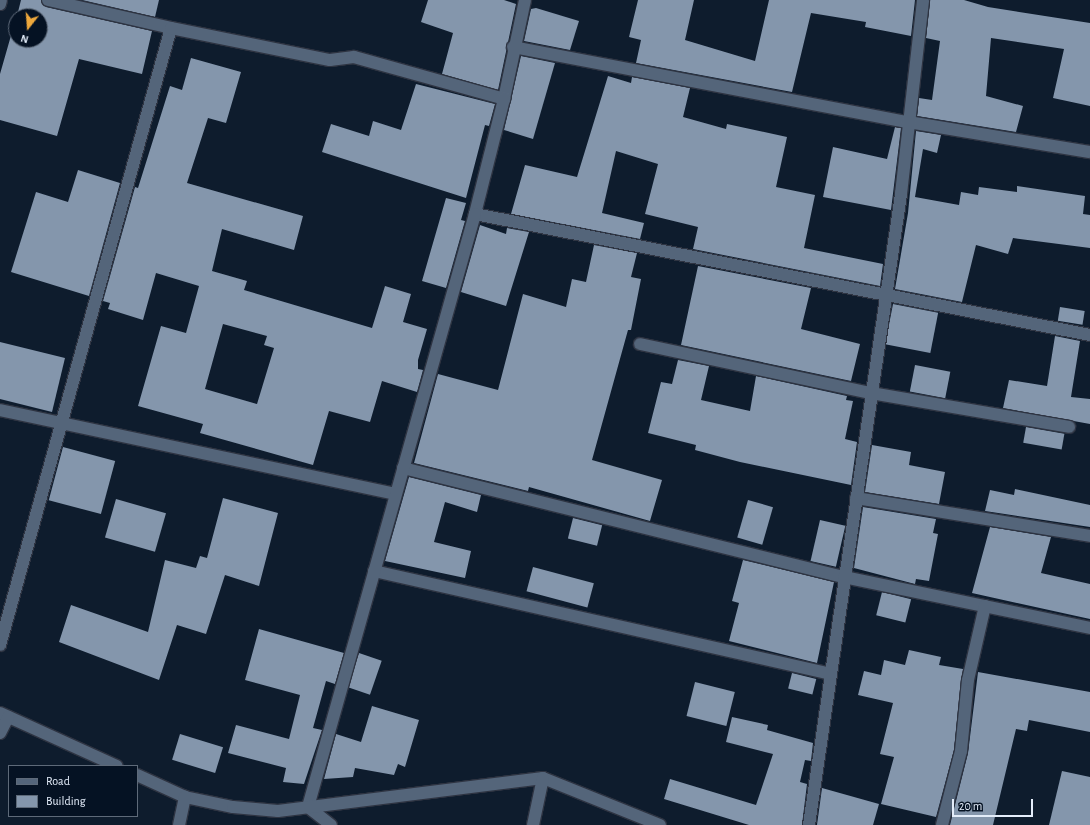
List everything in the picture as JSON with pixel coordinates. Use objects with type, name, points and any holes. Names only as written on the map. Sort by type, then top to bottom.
[{"type":"street","points":[[0,4],[1,0]]},
{"type":"street","points":[[48,0],[171,28],[330,60],[354,57],[504,99]]},
{"type":"street","points":[[308,807],[402,468],[475,214],[504,99],[513,47],[525,0]]},
{"type":"street","points":[[809,825],[886,293],[923,0]]},
{"type":"street","points":[[0,644],[60,423],[171,28]]},
{"type":"street","points":[[513,47],[908,122],[1090,152]]},
{"type":"street","points":[[475,214],[886,293],[1090,335]]},
{"type":"street","points":[[640,344],[871,393],[1070,427]]},
{"type":"street","points":[[0,410],[395,494]]},
{"type":"street","points":[[402,468],[844,577],[1090,628]]},
{"type":"street","points":[[856,498],[1090,536]]},
{"type":"street","points":[[374,571],[830,674]]},
{"type":"street","points":[[942,825],[961,751],[968,680],[985,606]]},
{"type":"street","points":[[0,733],[4,715],[115,765]]},
{"type":"street","points":[[138,775],[185,797],[233,807],[278,811],[543,778],[660,825]]},
{"type":"street","points":[[533,825],[543,778]]},
{"type":"street","points":[[179,825],[185,797]]},
{"type":"street","points":[[308,807],[331,825]]},
{"type":"building","points":[[21,0],[41,0],[46,7],[152,31],[142,74],[79,59],[57,136],[0,120],[0,74],[8,46],[8,48],[48,48],[48,8],[19,8]]},
{"type":"building","points":[[82,0],[159,0],[155,17]]},
{"type":"building","points":[[428,0],[504,0],[516,4],[498,90],[442,74],[453,33],[421,22]]},
{"type":"building","points":[[638,0],[694,0],[685,40],[755,61],[769,0],[915,0],[911,36],[865,27],[866,22],[811,13],[792,92],[636,63],[641,40],[629,37]]},
{"type":"building","points":[[930,0],[964,0],[988,7],[1090,23],[1090,106],[1053,98],[1064,49],[991,38],[986,96],[1023,106],[1016,132],[917,116],[919,98],[932,100],[940,41],[926,38]]},
{"type":"building","points":[[536,8],[579,21],[570,50],[524,41],[531,9]]},
{"type":"building","points":[[521,56],[555,63],[533,139],[504,130]]},
{"type":"building","points":[[191,58],[241,72],[226,123],[208,118],[187,183],[303,216],[294,250],[222,229],[212,271],[247,281],[244,290],[372,328],[385,286],[411,294],[403,322],[427,329],[418,360],[418,369],[423,370],[417,392],[382,381],[370,422],[329,411],[313,465],[200,433],[203,424],[138,406],[161,326],[186,333],[199,286],[156,273],[143,320],[108,309],[110,303],[103,301],[135,187],[138,188],[170,86],[182,90]],"holes":[[[223,324],[267,336],[264,345],[274,348],[257,404],[205,389]]]},
{"type":"building","points":[[608,76],[631,83],[632,77],[690,88],[683,117],[726,129],[727,124],[787,137],[776,187],[815,195],[804,248],[883,264],[880,286],[693,249],[698,227],[645,214],[658,164],[616,151],[602,213],[644,223],[640,239],[511,214],[525,165],[577,177]]},
{"type":"building","points":[[416,84],[495,104],[489,126],[485,125],[466,198],[322,152],[331,124],[369,136],[373,121],[401,130]]},
{"type":"building","points":[[895,127],[901,128],[891,210],[823,197],[833,147],[887,159]]},
{"type":"building","points":[[916,131],[941,135],[937,153],[923,149],[915,197],[959,205],[961,192],[978,195],[979,187],[1017,192],[1017,186],[1085,196],[1083,214],[1090,215],[1090,248],[1013,238],[1008,254],[976,245],[962,302],[895,289],[908,213]]},
{"type":"building","points":[[78,170],[120,183],[89,296],[11,272],[36,192],[68,202]]},
{"type":"building","points":[[446,198],[466,203],[461,220],[465,221],[446,288],[422,281]]},
{"type":"building","points":[[480,225],[506,234],[507,228],[529,232],[506,306],[461,292]]},
{"type":"building","points":[[594,245],[637,253],[631,277],[641,279],[631,330],[628,330],[592,460],[662,480],[650,521],[529,487],[528,491],[414,463],[438,374],[498,390],[523,294],[566,307],[572,279],[586,282]]},
{"type":"building","points":[[698,266],[811,288],[801,329],[860,344],[851,381],[681,345]]},
{"type":"building","points":[[893,304],[938,313],[930,353],[885,344]]},
{"type":"building","points":[[1060,307],[1085,311],[1083,325],[1058,321]]},
{"type":"building","points":[[1055,336],[1080,341],[1071,397],[1090,399],[1090,424],[1003,408],[1009,380],[1047,386]]},
{"type":"building","points":[[0,342],[65,358],[52,412],[0,399]]},
{"type":"building","points":[[678,360],[709,366],[701,400],[750,411],[756,376],[847,396],[846,400],[853,401],[845,439],[857,442],[851,485],[740,462],[695,450],[696,445],[648,433],[661,382],[672,384]]},
{"type":"building","points":[[915,365],[950,372],[945,398],[910,392]]},
{"type":"building","points":[[1026,427],[1064,434],[1062,450],[1023,443]]},
{"type":"building","points":[[872,445],[911,452],[909,465],[945,472],[939,504],[865,492]]},
{"type":"building","points":[[63,447],[115,461],[101,514],[49,500]]},
{"type":"building","points":[[409,477],[481,495],[477,512],[445,502],[434,542],[471,551],[465,578],[385,561]]},
{"type":"building","points":[[1015,489],[1090,505],[1090,527],[985,511],[990,490],[1014,495]]},
{"type":"building","points":[[223,498],[278,513],[259,586],[225,575],[206,634],[177,625],[159,680],[59,642],[71,605],[148,632],[165,560],[196,568],[200,556],[207,558]]},
{"type":"building","points":[[116,499],[166,513],[155,552],[105,537]]},
{"type":"building","points":[[748,500],[773,507],[762,545],[737,537]]},
{"type":"building","points":[[863,507],[936,519],[933,533],[938,534],[929,581],[916,579],[915,584],[854,568]]},
{"type":"building","points":[[573,518],[602,525],[597,546],[568,538]]},
{"type":"building","points":[[820,520],[845,526],[836,567],[811,561]]},
{"type":"building","points":[[990,527],[1051,537],[1041,573],[1090,584],[1090,619],[972,593]]},
{"type":"building","points":[[743,560],[834,582],[817,663],[729,641],[739,603],[732,601]]},
{"type":"building","points":[[533,567],[594,583],[587,607],[527,591]]},
{"type":"building","points":[[882,592],[911,599],[905,623],[876,615]]},
{"type":"building","points":[[259,629],[344,653],[335,684],[326,681],[313,728],[322,730],[304,784],[283,782],[286,768],[228,753],[236,725],[289,739],[300,695],[245,680]]},
{"type":"building","points":[[909,650],[941,657],[939,665],[963,669],[954,750],[936,817],[881,804],[894,757],[880,754],[893,703],[858,695],[864,671],[881,675],[884,660],[905,665]]},
{"type":"building","points":[[359,653],[382,661],[370,695],[347,687]]},
{"type":"building","points":[[978,672],[1090,692],[1090,732],[1029,720],[1027,731],[1016,729],[993,825],[950,825],[968,753]]},
{"type":"building","points":[[792,673],[816,679],[812,695],[788,689]]},
{"type":"building","points":[[695,682],[735,692],[726,726],[687,716]]},
{"type":"building","points":[[372,706],[419,720],[405,767],[398,764],[394,775],[355,768],[353,777],[324,779],[336,734],[361,742]]},
{"type":"building","points":[[732,717],[768,725],[767,730],[813,743],[811,761],[805,760],[800,782],[807,784],[802,825],[749,825],[664,799],[670,779],[756,805],[773,754],[726,742]]},
{"type":"building","points":[[180,734],[223,747],[215,773],[172,760]]},
{"type":"building","points":[[1062,771],[1090,777],[1090,825],[1049,825]]},
{"type":"building","points":[[822,788],[879,804],[873,825],[817,825]]}]
